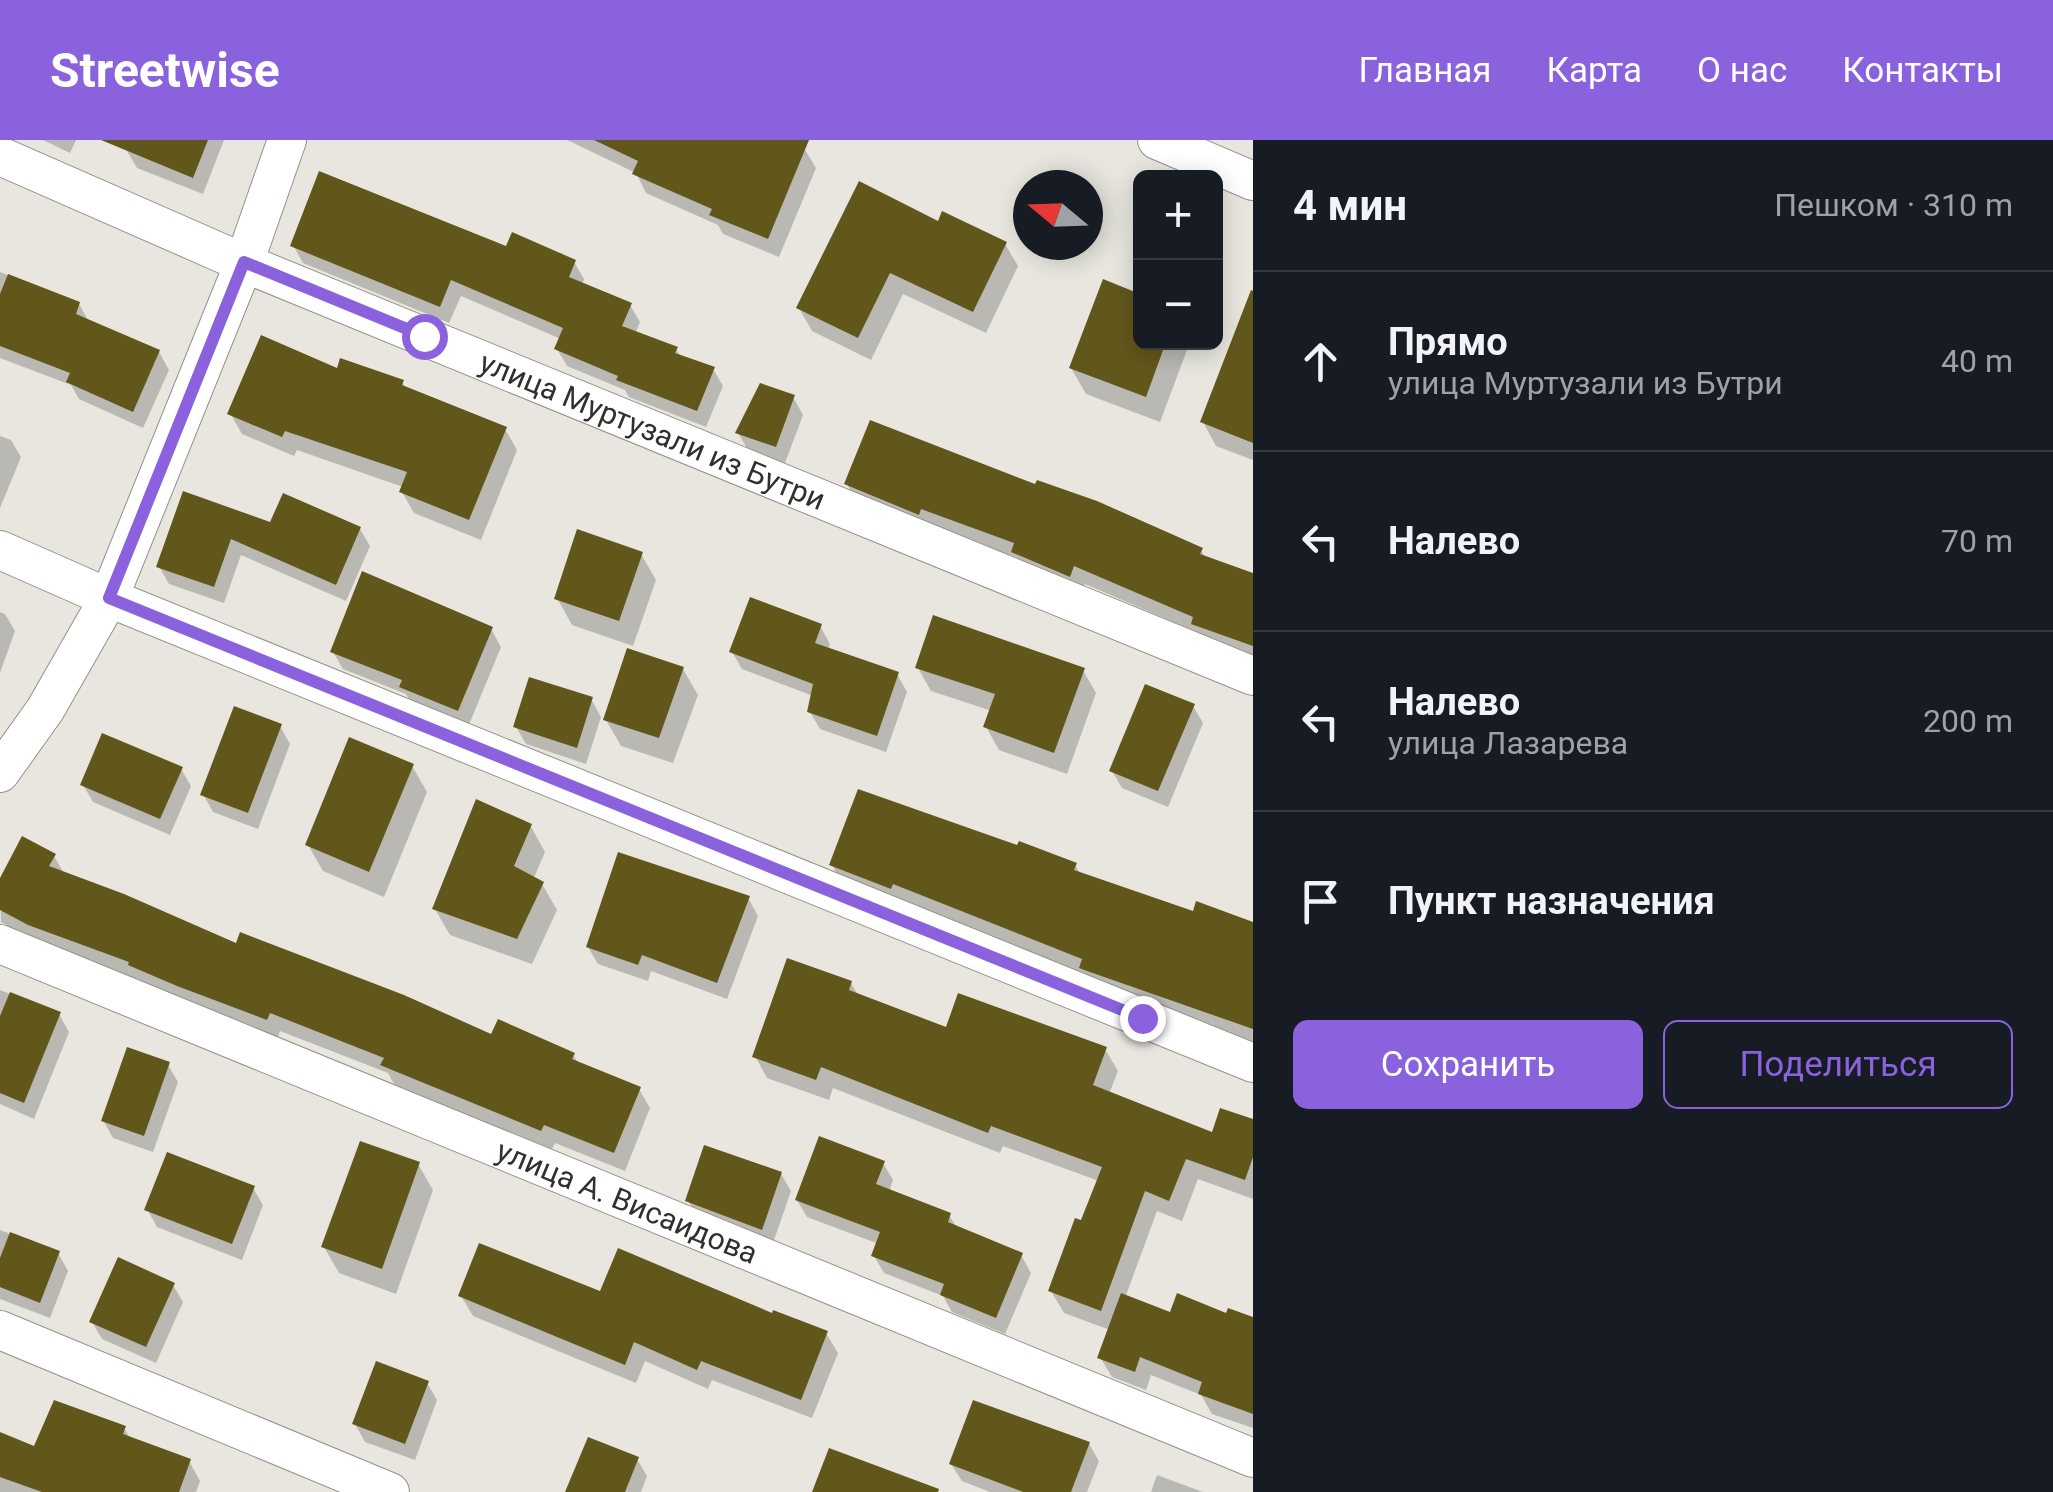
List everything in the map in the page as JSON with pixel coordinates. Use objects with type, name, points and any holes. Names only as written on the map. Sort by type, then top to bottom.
[{"type":"street","points":[[0,772],[45,710],[109,598],[244,262],[287,140]]},
{"type":"street","points":[[1157,140],[1253,181]]},
{"type":"street","name":"улица Муртузали из Бутри","points":[[0,156],[244,262],[1253,676]]},
{"type":"street","points":[[0,550],[109,598],[1253,1063]]},
{"type":"street","name":"улица А. Висаидова","points":[[0,944],[1253,1458]]},
{"type":"street","points":[[0,1330],[390,1492]]},
{"type":"building","points":[[101,140],[208,140],[193,178]]},
{"type":"building","points":[[594,140],[809,140],[768,239],[709,215],[712,209],[632,174],[638,161]]},
{"type":"building","points":[[319,171],[506,246],[512,232],[576,260],[569,277],[632,303],[622,326],[678,347],[675,353],[715,367],[697,411],[616,380],[618,376],[554,349],[563,328],[451,280],[440,307],[290,246]]},
{"type":"building","points":[[859,181],[938,221],[942,211],[1007,242],[973,312],[890,273],[858,338],[796,308]]},
{"type":"building","points":[[8,274],[80,302],[76,314],[160,350],[133,412],[66,382],[70,373],[0,346],[0,294]]},
{"type":"building","points":[[1103,279],[1133,291],[1133,350],[1163,350],[1146,397],[1069,368]]},
{"type":"building","points":[[1253,291],[1253,443],[1200,422]]},
{"type":"building","points":[[261,335],[337,368],[340,358],[404,380],[402,385],[507,427],[469,520],[399,492],[407,472],[285,431],[282,437],[227,414]]},
{"type":"building","points":[[760,383],[795,395],[776,447],[735,433]]},
{"type":"building","points":[[870,420],[1035,484],[1037,480],[1097,501],[1203,548],[1200,554],[1253,573],[1253,646],[1191,624],[1193,617],[1074,566],[1070,577],[1011,552],[1014,543],[921,509],[919,515],[844,484]]},
{"type":"building","points":[[183,491],[270,522],[283,493],[361,527],[336,585],[231,539],[214,587],[156,567]]},
{"type":"building","points":[[577,529],[643,552],[619,621],[554,599]]},
{"type":"building","points":[[362,571],[493,627],[458,711],[399,687],[402,680],[330,652]]},
{"type":"building","points":[[750,597],[822,624],[815,643],[899,672],[877,736],[807,712],[813,684],[729,652]]},
{"type":"building","points":[[933,615],[1085,668],[1054,753],[983,727],[995,694],[915,668]]},
{"type":"building","points":[[627,648],[684,667],[659,738],[603,720]]},
{"type":"building","points":[[529,677],[593,697],[577,748],[513,727]]},
{"type":"building","points":[[1145,684],[1195,704],[1158,791],[1109,771]]},
{"type":"building","points":[[234,706],[282,724],[248,813],[200,795]]},
{"type":"building","points":[[102,733],[183,767],[160,819],[80,785]]},
{"type":"building","points":[[349,737],[414,764],[369,872],[305,845]]},
{"type":"building","points":[[858,789],[1017,845],[1019,841],[1077,863],[1074,870],[1193,911],[1196,901],[1253,922],[1253,1029],[1079,968],[1082,959],[893,884],[891,889],[829,865]]},
{"type":"building","points":[[476,799],[532,824],[514,866],[544,882],[517,939],[432,909]]},
{"type":"building","points":[[22,836],[56,854],[49,866],[236,943],[240,932],[404,995],[491,1034],[498,1019],[575,1053],[572,1059],[641,1087],[614,1153],[544,1125],[541,1131],[380,1065],[384,1058],[270,1013],[267,1020],[28,925],[0,910],[0,878]]},
{"type":"building","points":[[618,852],[750,896],[717,983],[642,955],[638,965],[586,947]]},
{"type":"building","points":[[787,958],[852,981],[849,990],[946,1027],[958,993],[1107,1047],[1093,1085],[1212,1132],[1220,1108],[1253,1119],[1253,1157],[1245,1180],[1186,1159],[1169,1201],[1145,1191],[1101,1311],[1048,1291],[1075,1218],[1081,1220],[1102,1167],[991,1126],[988,1133],[821,1067],[816,1080],[752,1057]]},
{"type":"building","points":[[10,992],[61,1012],[24,1103],[0,1093],[0,1016]]},
{"type":"building","points":[[127,1047],[170,1062],[144,1136],[101,1121]]},
{"type":"building","points":[[819,1136],[885,1161],[876,1184],[951,1213],[948,1222],[1023,1253],[996,1318],[940,1295],[944,1284],[871,1256],[880,1232],[795,1200]]},
{"type":"building","points":[[360,1141],[420,1162],[382,1269],[321,1247]]},
{"type":"building","points":[[704,1145],[782,1172],[762,1230],[685,1201]]},
{"type":"building","points":[[167,1152],[255,1186],[232,1244],[144,1210]]},
{"type":"building","points":[[10,1232],[60,1251],[40,1303],[0,1287],[0,1258]]},
{"type":"building","points":[[479,1243],[600,1291],[618,1248],[772,1313],[773,1310],[828,1331],[801,1400],[701,1361],[697,1370],[634,1342],[625,1365],[458,1296]]},
{"type":"building","points":[[118,1257],[175,1283],[146,1347],[89,1322]]},
{"type":"building","points":[[1121,1293],[1170,1312],[1177,1293],[1226,1313],[1228,1308],[1253,1317],[1253,1414],[1198,1394],[1202,1382],[1140,1357],[1135,1372],[1097,1358]]},
{"type":"building","points":[[376,1361],[429,1381],[405,1444],[352,1424]]},
{"type":"building","points":[[54,1400],[126,1426],[123,1434],[191,1459],[179,1492],[42,1492],[0,1477],[0,1432],[34,1446]]},
{"type":"building","points":[[973,1400],[1090,1442],[1071,1492],[1023,1492],[949,1464]]},
{"type":"building","points":[[588,1437],[639,1457],[625,1492],[565,1492]]},
{"type":"building","points":[[829,1448],[939,1489],[938,1492],[812,1492]]},
{"type":"route","points":[[424,336],[244,262],[109,598],[1142,1018]]}]
